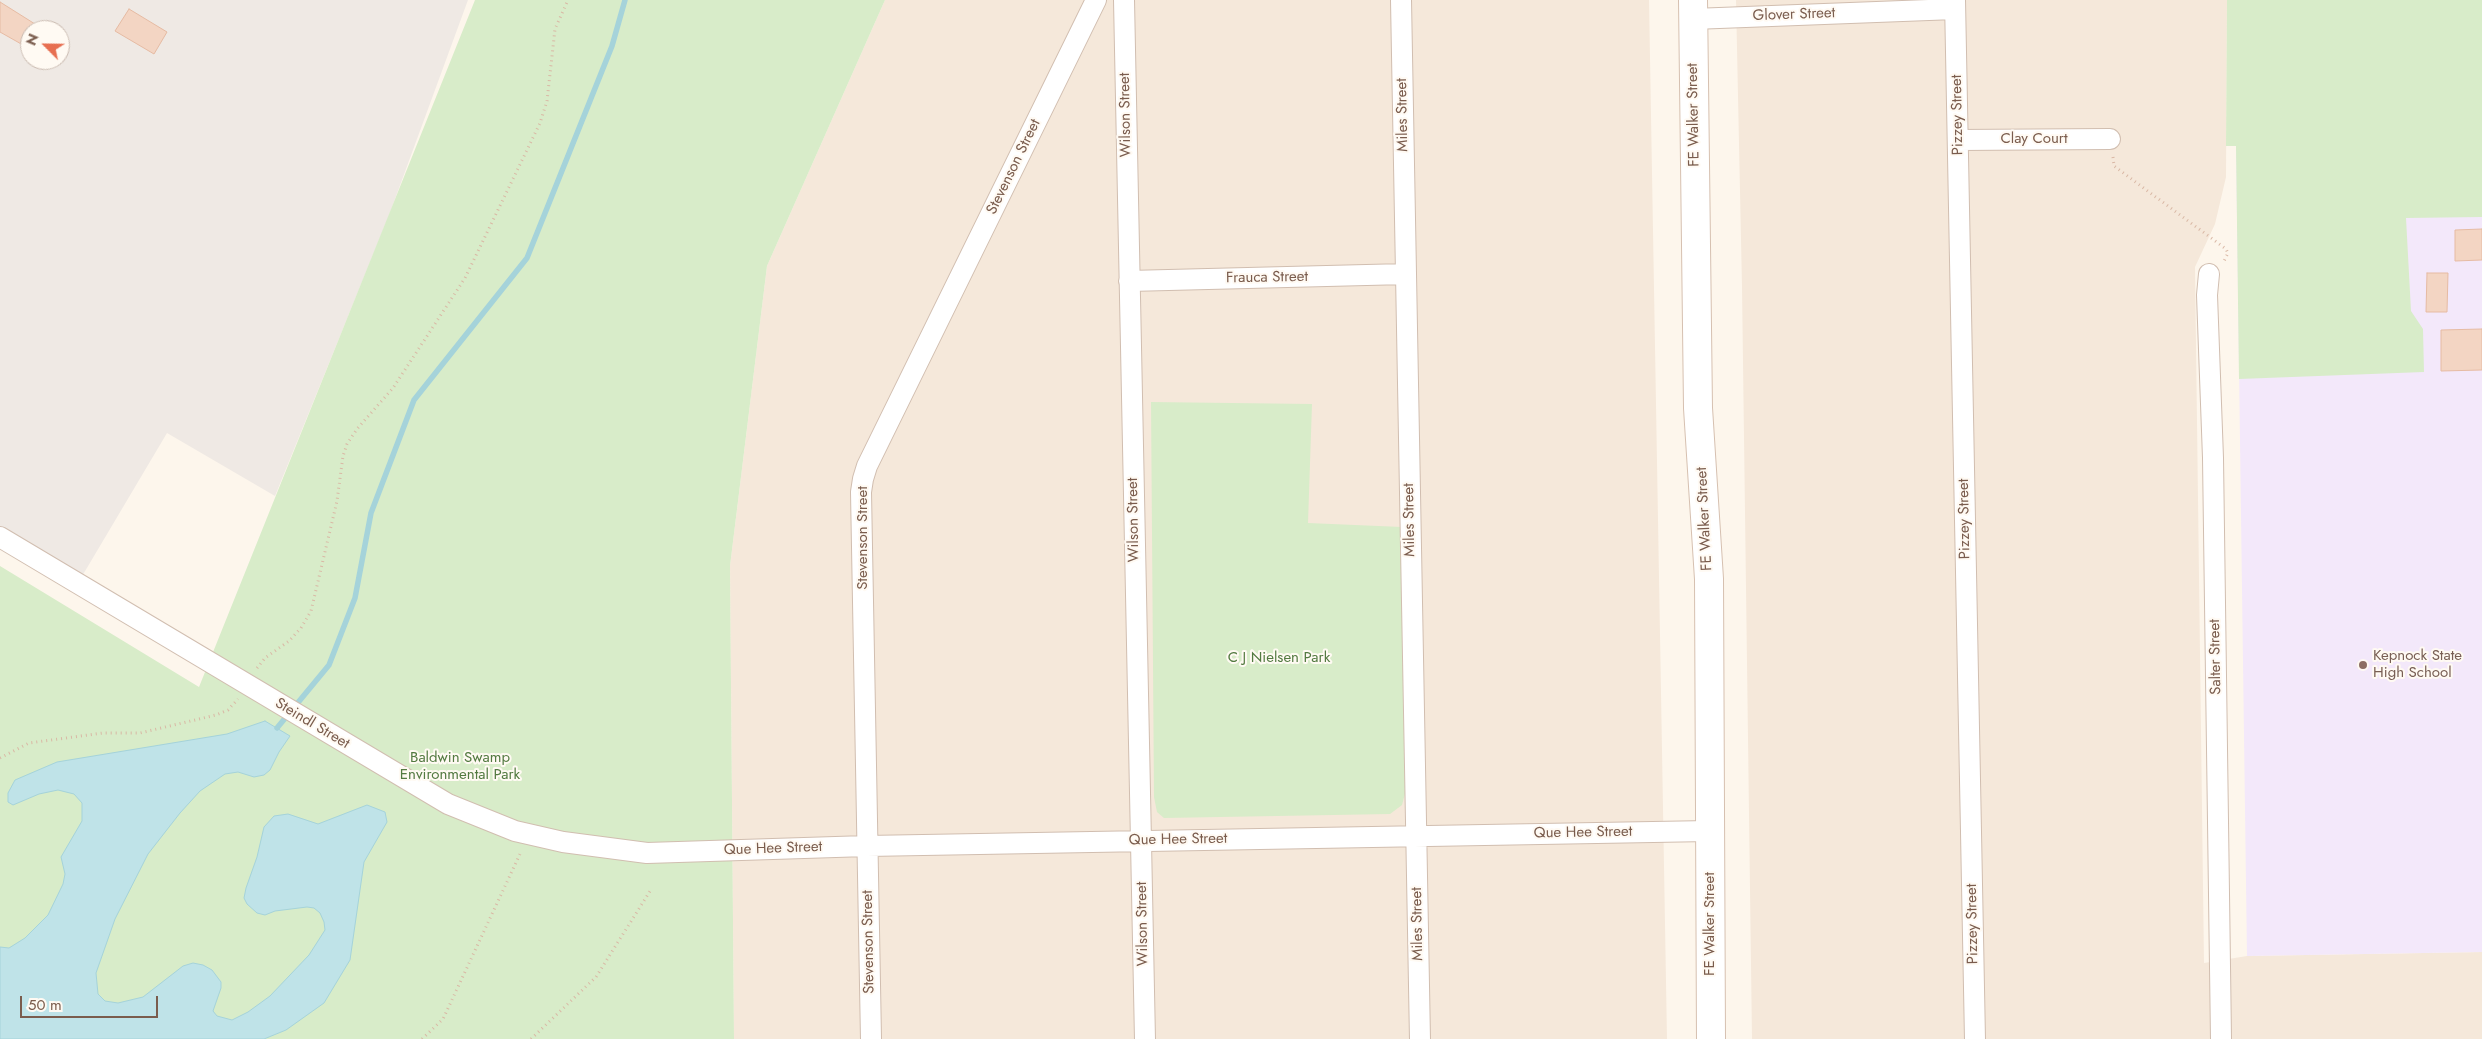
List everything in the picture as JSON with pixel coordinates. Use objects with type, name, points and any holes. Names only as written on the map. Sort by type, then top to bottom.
[{"type":"main road","name":"FE Walker Street","points":[[1693,9],[1698,408],[1708,580],[1711,1039]]},
{"type":"street","name":"Stevenson Street","points":[[871,1039],[861,492],[863,479],[867,466],[1096,0]]},
{"type":"street","name":"Wilson Street","points":[[1124,0],[1145,1039]]},
{"type":"street","name":"Miles Street","points":[[1401,0],[1420,1039]]},
{"type":"street","name":"Glover Street","points":[[1693,9],[1955,5]]},
{"type":"street","name":"Pizzey Street","points":[[1955,5],[1975,1039]]},
{"type":"street","name":"Clay Court","points":[[1958,140],[2110,139]]},
{"type":"street","name":"Frauca Street","points":[[1129,281],[1406,274]]},
{"type":"street","name":"Salter Street","points":[[2209,274],[2207,295],[2213,458],[2221,1039]]},
{"type":"street","name":"Steindl Street","points":[[0,537],[448,804],[515,831],[596,848],[648,853]]},
{"type":"street","name":"Que Hee Street","points":[[648,853],[1142,840],[1709,831]]},
{"type":"path","points":[[256,669],[265,658],[289,641],[301,628],[310,611],[337,501],[343,456],[348,444],[356,429],[393,388],[465,278],[540,123],[547,101],[556,29],[568,0]]},
{"type":"path","points":[[2110,139],[2114,166],[2226,249],[2228,253],[2224,263],[2209,274]]},
{"type":"path","points":[[0,758],[29,743],[103,733],[140,733],[216,715],[228,710],[238,700]]},
{"type":"path","points":[[422,1039],[443,1019],[520,854]]},
{"type":"path","points":[[531,1039],[596,977],[652,888]]},
{"type":"shaded area","points":[[0,0],[468,0],[388,218],[275,496],[167,433],[78,583],[0,536]]},
{"type":"shaded area","points":[[885,0],[1649,0],[1667,1039],[734,1039],[730,566],[767,266]]},
{"type":"shaded area","points":[[1736,0],[2227,0],[2226,177],[2215,224],[2195,267],[2204,963],[2247,956],[2482,952],[2482,1039],[1752,1039],[1742,287]]},
{"type":"shaded area","name":"Kepnock State High School","points":[[2482,139],[2482,952],[2247,956],[2236,146]]},
{"type":"green space","name":"Baldwin Swamp Environmental Park","points":[[475,0],[885,0],[767,266],[730,566],[734,1039],[0,1039],[0,566],[199,687]]},
{"type":"green space","points":[[2227,0],[2482,0],[2482,217],[2406,218],[2411,311],[2423,329],[2424,372],[2239,379],[2236,146],[2226,146]]},
{"type":"green space","name":"C J Nielsen Park","points":[[1151,402],[1312,404],[1308,523],[1402,527],[1406,790],[1402,805],[1390,814],[1164,818],[1157,812],[1154,797]]},
{"type":"water","points":[[265,721],[290,736],[270,770],[264,775],[254,777],[238,772],[225,774],[200,791],[148,854],[115,919],[96,973],[98,994],[105,1001],[118,1003],[143,997],[183,966],[193,963],[203,965],[212,970],[221,982],[221,988],[213,1011],[217,1016],[232,1020],[248,1012],[270,996],[309,955],[325,930],[320,913],[314,908],[307,907],[275,911],[265,915],[257,913],[247,904],[244,898],[246,888],[257,857],[264,827],[274,816],[288,814],[318,824],[367,805],[385,812],[387,822],[364,862],[350,960],[324,1003],[286,1030],[264,1039],[0,1039],[0,947],[9,948],[25,938],[48,915],[63,884],[65,874],[61,857],[82,821],[82,803],[74,794],[58,790],[39,794],[13,805],[8,802],[8,793],[15,780],[57,762],[227,734]]},
{"type":"building","points":[[0,2],[29,20],[20,20],[20,43],[0,32]]},
{"type":"building","points":[[129,9],[167,32],[154,54],[115,31]]},
{"type":"building","points":[[2482,229],[2482,260],[2455,261],[2455,230]]},
{"type":"building","points":[[2427,273],[2448,273],[2447,312],[2426,312]]},
{"type":"building","points":[[2482,329],[2482,370],[2441,371],[2441,330]]},
{"type":"waterway","points":[[277,728],[329,665],[355,598],[371,513],[414,400],[527,258],[612,46],[625,0]]},
{"type":"place","name":"Kepnock State High School","points":[[2363,665]]}]
